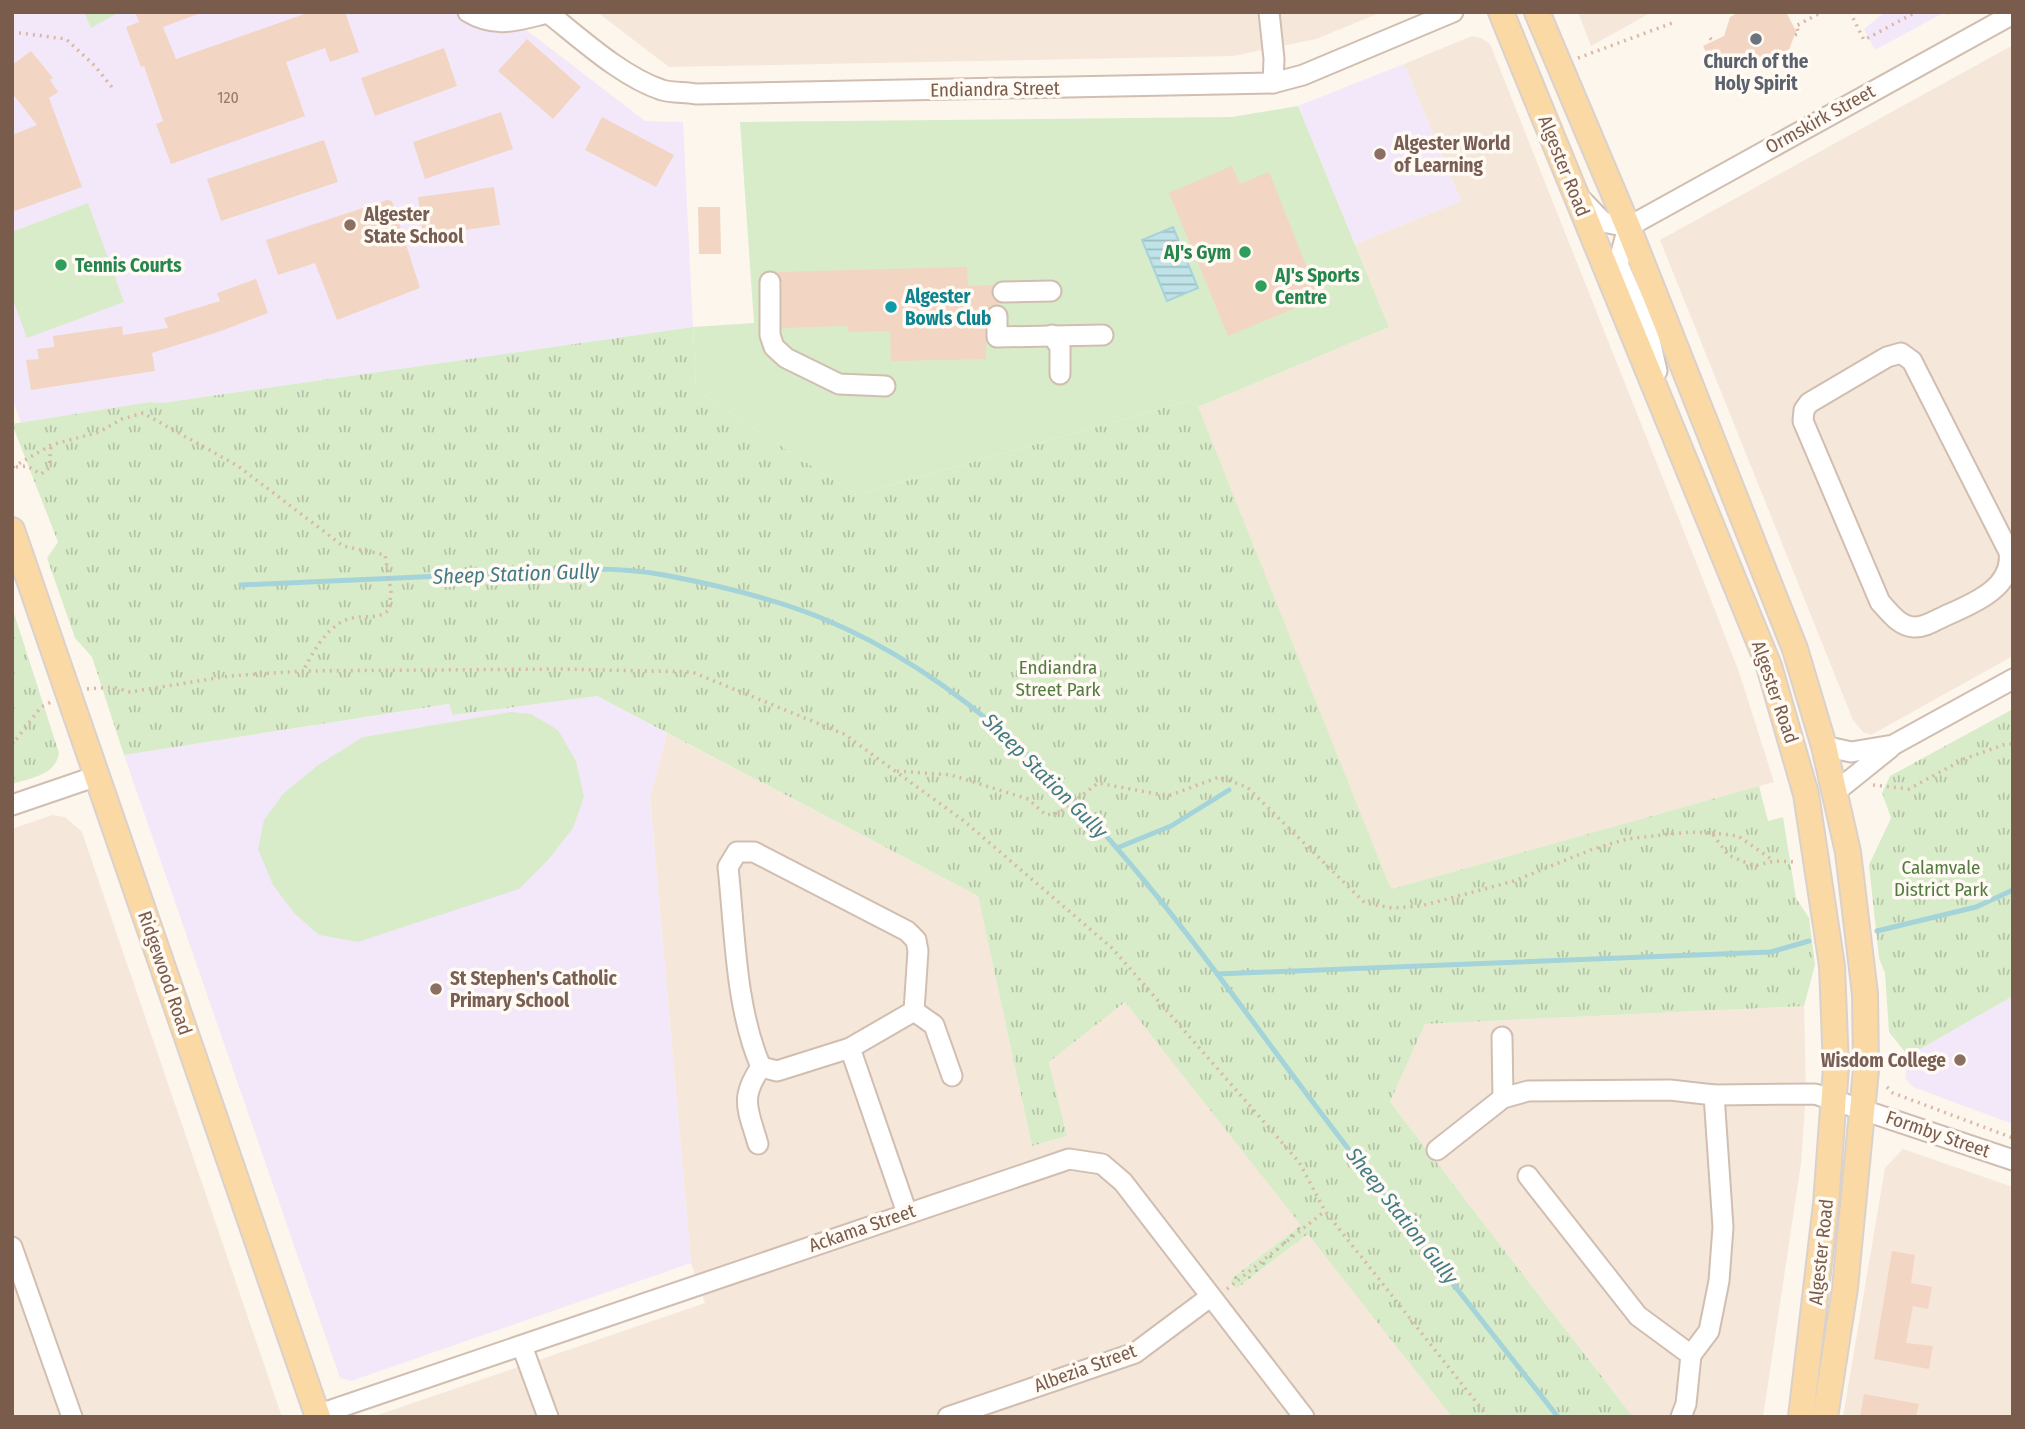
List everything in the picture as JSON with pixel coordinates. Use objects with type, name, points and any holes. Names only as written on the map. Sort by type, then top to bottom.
[{"type":"main road","name":"Algester Road","points":[[1501,12],[1769,666],[1790,731],[1806,794],[1832,966],[1836,1067],[1824,1229],[1801,1417]]},
{"type":"main road","name":"Algester Road","points":[[1537,12],[1628,227],[1795,649],[1824,746],[1848,852],[1865,994],[1866,1070],[1846,1287],[1825,1417]]},
{"type":"main road","name":"Ridgewood Road","points":[[12,530],[317,1416]]},
{"type":"street","points":[[468,12],[500,24],[547,13]]},
{"type":"street","points":[[1269,12],[1273,83]]},
{"type":"street","name":"Endiandra Street","points":[[547,13],[607,59],[637,78],[663,90],[696,94],[1273,83],[1303,75],[1453,12]]},
{"type":"street","name":"Ormskirk Street","points":[[1628,227],[2013,14]]},
{"type":"street","points":[[1574,192],[1603,222],[1628,227],[1618,264],[1648,332],[1671,430]]},
{"type":"street","points":[[770,282],[770,335],[774,347],[786,358],[839,384],[885,386]]},
{"type":"street","points":[[1003,292],[1051,291]]},
{"type":"street","points":[[997,316],[998,337],[1103,335]]},
{"type":"street","points":[[1052,335],[1060,347],[1060,374]]},
{"type":"street","points":[[1901,353],[1912,361],[2009,552],[2011,564],[2006,576],[1993,590],[1974,603],[1918,628],[1905,626],[1893,617],[1880,602],[1803,421],[1804,410],[1809,403],[1887,357],[1901,353]]},
{"type":"street","points":[[1835,793],[1893,745],[2013,679]]},
{"type":"street","points":[[1824,746],[1851,752],[1893,745]]},
{"type":"street","points":[[12,805],[97,776]]},
{"type":"street","points":[[761,1067],[743,1010],[728,867],[737,852],[754,852],[907,931],[916,940],[918,951],[915,1011]]},
{"type":"street","points":[[761,1067],[777,1071],[850,1048],[915,1011]]},
{"type":"street","points":[[915,1011],[934,1025],[952,1076]]},
{"type":"street","points":[[1437,1150],[1503,1098],[1502,1037]]},
{"type":"street","points":[[850,1048],[906,1213]]},
{"type":"street","points":[[758,1144],[746,1101],[749,1084],[761,1067]]},
{"type":"street","name":"Formby Street","points":[[1503,1098],[1528,1091],[1670,1090],[1714,1095],[1805,1093],[1902,1121],[2013,1160]]},
{"type":"street","points":[[1681,1417],[1686,1404],[1691,1355],[1709,1331],[1719,1281],[1723,1227],[1714,1095]]},
{"type":"street","name":"Ackama Street","points":[[317,1416],[1069,1159],[1102,1164],[1123,1182],[1304,1417]]},
{"type":"street","points":[[1528,1176],[1638,1316],[1691,1355]]},
{"type":"street","points":[[12,1247],[72,1417]]},
{"type":"street","name":"Albezia Street","points":[[948,1417],[989,1410],[1135,1353],[1210,1297]]},
{"type":"street","points":[[522,1346],[548,1417]]},
{"type":"path","points":[[1794,34],[1799,33],[1796,26],[1822,12]]},
{"type":"path","points":[[1850,12],[1864,40],[1916,12]]},
{"type":"path","points":[[1576,58],[1675,22]]},
{"type":"path","points":[[12,33],[66,39],[95,66],[115,91]]},
{"type":"path","points":[[51,445],[49,468],[41,474],[27,466],[13,467],[51,445],[99,432],[122,419],[143,413],[238,466],[343,546],[385,555],[391,590],[389,610],[382,617],[351,619],[338,624],[318,644],[303,671]]},
{"type":"path","points":[[1865,789],[1874,784],[1909,789],[1964,759],[2013,744]]},
{"type":"path","points":[[895,771],[951,775],[1028,799],[1046,814],[1059,813],[1098,783],[1168,796],[1219,777],[1233,780],[1247,787],[1365,903],[1392,908],[1421,906],[1514,881],[1593,849],[1628,839],[1690,832],[1738,835],[1774,861]]},
{"type":"path","points":[[1712,833],[1728,855],[1754,866],[1774,861],[1794,863],[1815,859]]},
{"type":"path","points":[[1884,1078],[1893,1093],[2013,1138]]},
{"type":"path","points":[[1210,1297],[1222,1292],[1325,1211]]},
{"type":"shaded area","name":"Algester State School","points":[[12,12],[503,12],[645,121],[683,122],[693,327],[162,403],[150,402],[21,423],[12,398]]},
{"type":"shaded area","points":[[597,12],[1382,12],[1316,39],[1233,56],[669,67]]},
{"type":"shaded area","points":[[1578,12],[1652,12],[1591,46]]},
{"type":"shaded area","points":[[1885,12],[1945,12],[1875,50],[1864,29]]},
{"type":"shaded area","points":[[1472,36],[1490,44],[1739,672],[1774,782],[1391,889],[1198,407],[1389,327],[1355,244],[1461,201],[1404,64]]},
{"type":"shaded area","points":[[2013,45],[2013,656],[1871,735],[1863,732],[1853,720],[1660,240]]},
{"type":"shaded area","name":"Algester World of Learning","points":[[1404,64],[1461,201],[1355,244],[1298,106]]},
{"type":"shaded area","name":"St Stephen's Catholic Primary School","points":[[597,696],[667,733],[650,798],[691,1263],[351,1381],[340,1378],[124,755],[450,704],[454,715]]},
{"type":"shaded area","points":[[667,733],[978,896],[1032,1146],[1067,1136],[1049,1062],[1125,1002],[1302,1224],[1230,1280],[1236,1289],[1309,1233],[1452,1417],[372,1417],[705,1303],[691,1263],[650,798]]},
{"type":"shaded area","points":[[52,815],[65,817],[82,832],[282,1417],[12,1417],[12,829]]},
{"type":"shaded area","name":"Wisdom College","points":[[2013,996],[2013,1124],[1913,1087],[1905,1078],[1908,1056]]},
{"type":"shaded area","points":[[1804,1006],[1806,1093],[1801,1163],[1763,1417],[1633,1417],[1390,1102],[1425,1024]]},
{"type":"shaded area","points":[[1903,1149],[2013,1187],[2013,1417],[1843,1417],[1885,1168]]},
{"type":"green space","points":[[84,12],[118,12],[118,13],[91,28]]},
{"type":"green space","points":[[1298,106],[1389,327],[1198,407],[1195,399],[856,495],[696,390],[693,327],[754,323],[740,122],[1232,117]]},
{"type":"green space","name":"Tennis Courts","points":[[88,203],[124,302],[27,338],[12,297],[12,232]]},
{"type":"green space","name":"Endiandra Street Park","points":[[693,327],[696,390],[856,495],[1195,399],[1391,889],[1759,786],[1768,821],[1783,817],[1796,898],[1809,918],[1815,965],[1804,1006],[1425,1024],[1390,1102],[1633,1417],[1452,1417],[1125,1002],[1049,1062],[1067,1136],[1032,1146],[978,896],[597,696],[453,715],[449,704],[124,755],[92,657],[75,638],[47,558],[58,542],[12,424],[150,402],[162,403]]},
{"type":"green space","points":[[12,607],[59,753],[48,771],[12,784]]},
{"type":"green space","name":"Calamvale District Park","points":[[2013,709],[2013,996],[1908,1056],[1889,1032],[1885,973],[1879,958],[1869,865],[1891,818],[1882,793],[1890,776]]},
{"type":"green space","points":[[511,712],[531,714],[558,730],[576,761],[584,797],[573,828],[548,860],[519,889],[358,942],[319,935],[294,913],[273,885],[258,849],[264,820],[283,794],[318,765],[363,737]]},
{"type":"green space","points":[[1302,1224],[1309,1233],[1236,1289],[1230,1280]]},
{"type":"water","points":[[1173,227],[1198,288],[1167,301],[1142,240]]},
{"type":"building","points":[[135,12],[198,12],[163,27],[176,59],[310,12],[345,12],[359,52],[330,62],[325,48],[286,62],[305,116],[171,164],[156,124],[163,121],[144,66],[141,67],[126,27],[139,22]]},
{"type":"building","name":"Church of the Holy Spirit","points":[[1739,12],[1786,12],[1796,31],[1786,58],[1772,53],[1751,63],[1734,56],[1713,66],[1703,46],[1724,36],[1730,17]]},
{"type":"building","points":[[527,39],[581,87],[553,119],[498,71]]},
{"type":"building","points":[[444,48],[457,86],[375,116],[361,78]]},
{"type":"building","points":[[31,51],[53,78],[50,80],[58,92],[49,98],[82,187],[12,212],[12,135],[37,125],[12,93],[12,65]]},
{"type":"building","points":[[501,112],[513,149],[425,179],[413,142]]},
{"type":"building","points":[[602,117],[674,155],[656,187],[585,150]]},
{"type":"building","points":[[324,140],[338,182],[221,221],[207,179]]},
{"type":"building","name":"AJ's Gym","points":[[1232,166],[1240,184],[1269,172],[1319,298],[1228,336],[1169,193]]},
{"type":"building","points":[[494,187],[500,225],[423,236],[418,197]]},
{"type":"building","points":[[387,200],[392,201],[420,288],[337,320],[315,263],[278,275],[266,240]]},
{"type":"building","points":[[698,207],[720,207],[721,254],[699,254]]},
{"type":"building","name":"Algester Bowls Club","points":[[967,267],[968,286],[993,285],[992,298],[1003,304],[992,305],[986,311],[986,359],[891,361],[890,331],[848,332],[848,326],[782,328],[782,282],[777,272]]},
{"type":"building","points":[[256,279],[268,313],[152,353],[155,371],[31,390],[26,360],[39,359],[37,349],[54,347],[53,336],[122,326],[123,335],[168,328],[164,318],[220,301],[217,293]]},
{"type":"building","points":[[1892,1251],[1915,1255],[1911,1283],[1932,1287],[1928,1309],[1913,1306],[1906,1343],[1933,1346],[1929,1369],[1874,1359]]},
{"type":"building","points":[[1864,1394],[1919,1404],[1916,1417],[1860,1417]]},
{"type":"waterway","name":"Sheep Station Gully","points":[[241,585],[575,569],[642,572],[702,583],[783,604],[819,617],[895,655],[966,702],[1031,757],[1091,819],[1148,885],[1366,1172],[1558,1417]]},
{"type":"waterway","points":[[1117,848],[1171,826],[1229,790]]},
{"type":"waterway","points":[[1877,931],[1976,907],[2013,890]]},
{"type":"waterway","points":[[1217,974],[1771,952],[1809,941]]},
{"type":"place","name":"Church of the Holy Spirit","points":[[1756,39]]},
{"type":"place","name":"Algester World of Learning","points":[[1380,154]]},
{"type":"place","name":"Algester State School","points":[[350,225]]},
{"type":"place","name":"AJ's Gym","points":[[1245,252]]},
{"type":"place","name":"Tennis Courts","points":[[61,265]]},
{"type":"place","name":"AJ's Sports Centre","points":[[1261,286]]},
{"type":"place","name":"Algester Bowls Club","points":[[891,307]]},
{"type":"place","name":"St Stephen's Catholic Primary School","points":[[436,989]]},
{"type":"place","name":"Wisdom College","points":[[1960,1060]]}]
